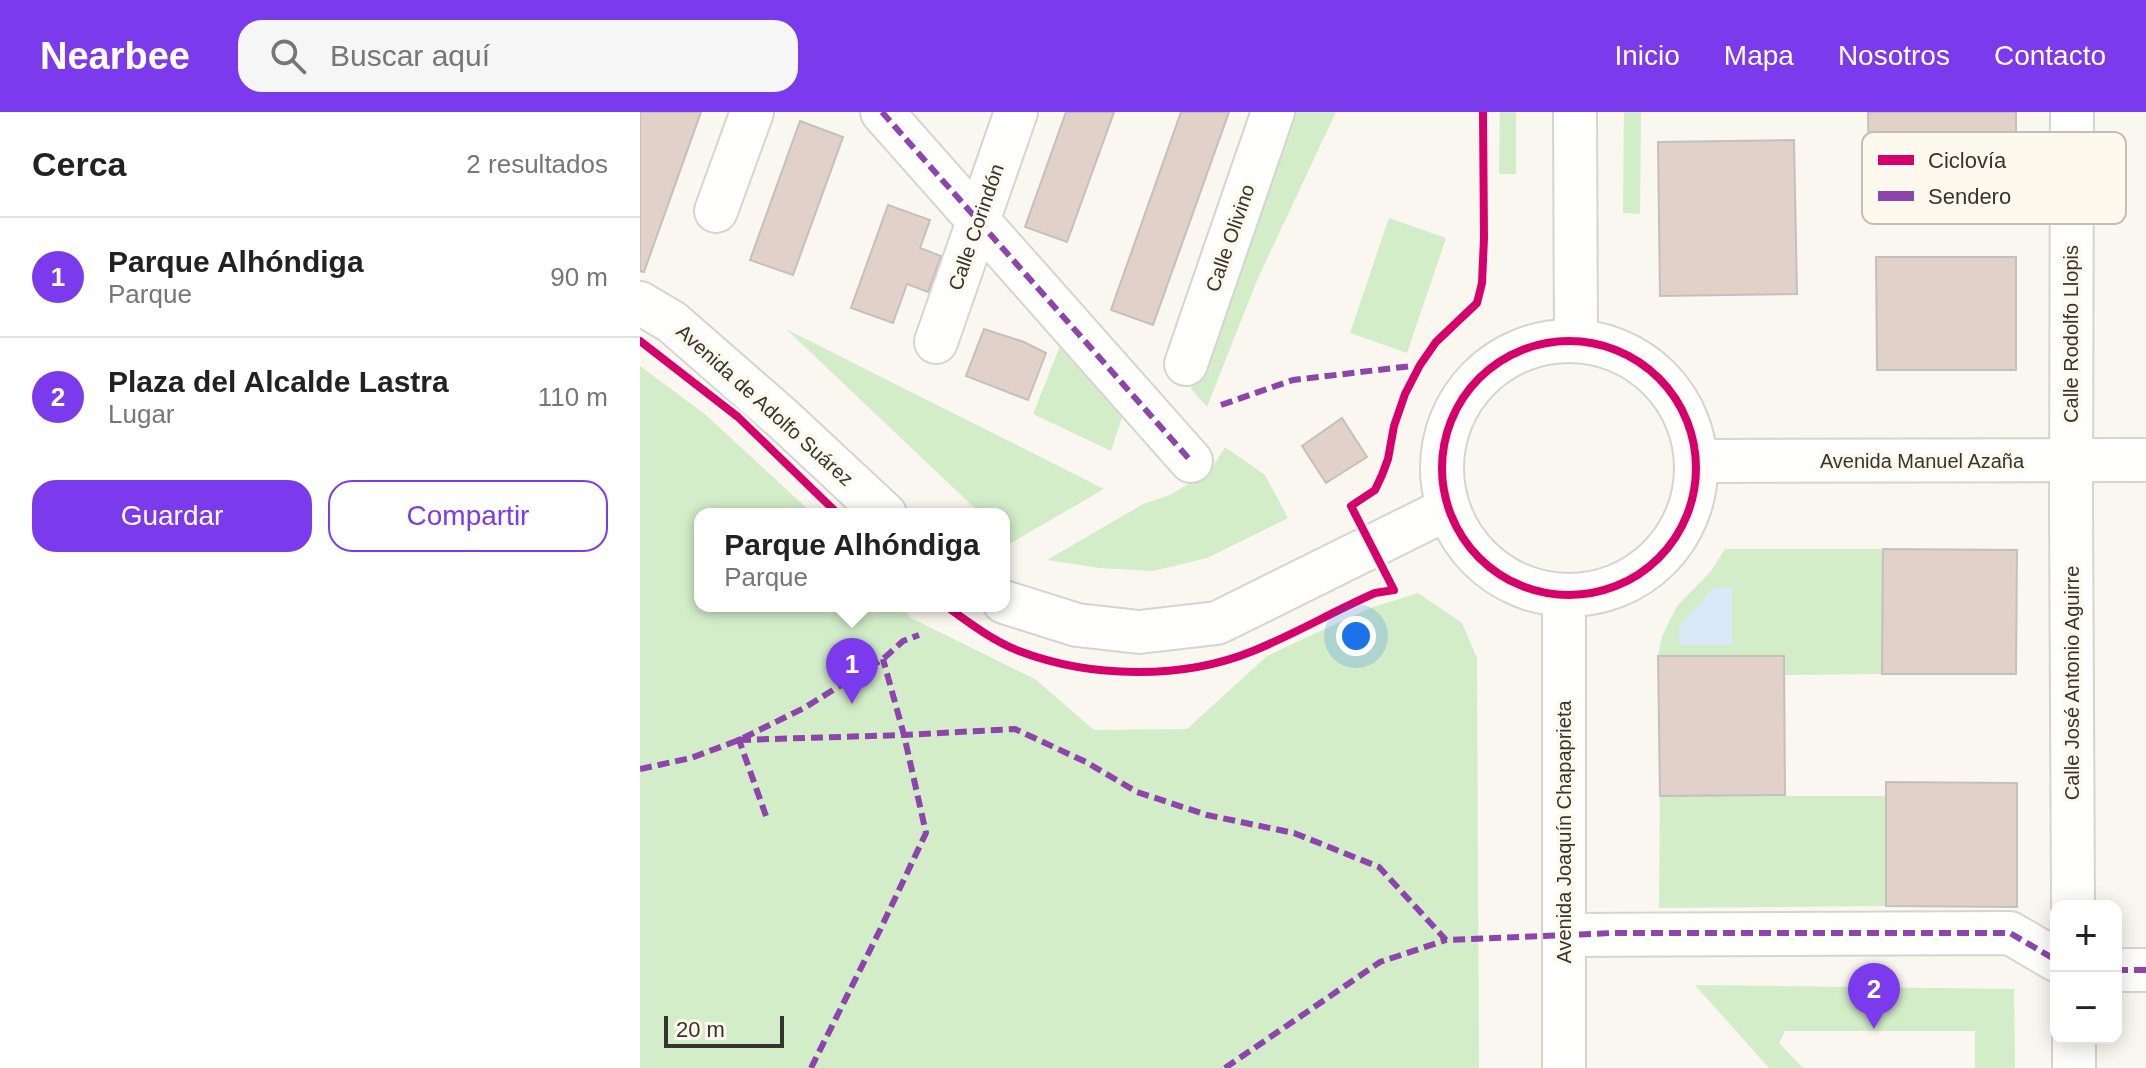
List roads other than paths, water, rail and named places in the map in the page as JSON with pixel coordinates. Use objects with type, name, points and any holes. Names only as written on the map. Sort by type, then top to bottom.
[{"type":"street","points":[[716,211],[752,112]]},
{"type":"street","points":[[882,112],[1191,461]]},
{"type":"street","name":"Calle Corindón","points":[[936,342],[1016,112]]},
{"type":"street","name":"Calle Olivino","points":[[1186,364],[1273,112]]},
{"type":"street","points":[[1575,112],[1576,341]]},
{"type":"street","name":"Calle Rodolfo Llopis","points":[[2072,112],[2072,132]]},
{"type":"street","name":"Calle Rodolfo Llopis","points":[[2071,460],[2072,224]]},
{"type":"street","name":"Avenida de Adolfo Suárez","points":[[640,303],[672,322],[879,508]]},
{"type":"street","points":[[1576,341],[1612,348],[1644,365],[1671,391],[1688,422],[1699,461],[1693,499],[1676,538],[1648,569],[1611,589],[1564,597],[1530,590],[1494,572],[1466,544],[1447,509],[1440,468],[1447,427],[1467,391],[1497,362],[1535,345],[1576,341]]},
{"type":"street","name":"Calle José Antonio Aguirre","points":[[2071,460],[2073,900]]},
{"type":"street","name":"Avenida Manuel Azaña","points":[[1699,461],[2146,460]]},
{"type":"street","points":[[1010,604],[1077,625],[1139,632],[1217,623],[1447,509]]},
{"type":"street","name":"Avenida Joaquín Chapaprieta","points":[[1564,597],[1564,1068]]},
{"type":"street","points":[[1564,935],[2010,933],[2050,956]]},
{"type":"street","points":[[2122,970],[2146,970]]},
{"type":"street","points":[[2074,1044],[2074,1068]]},
{"type":"water","points":[[1732,587],[1732,645],[1680,645],[1679,627],[1713,588]]},
{"type":"place","name":"Parque Alhóndiga","points":[[852,704]]},
{"type":"place","name":"Plaza del Alcalde Lastra","points":[[1874,1029]]}]
